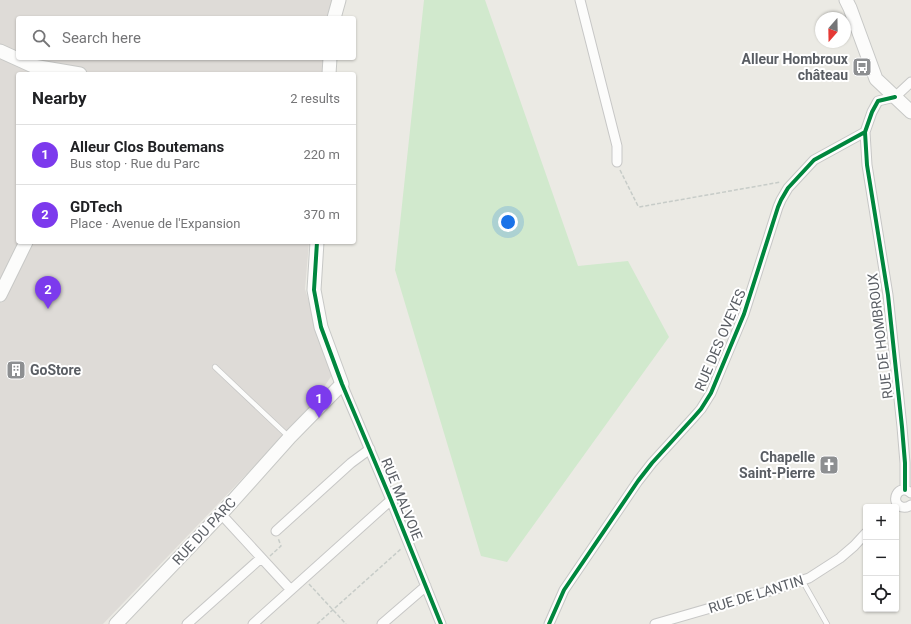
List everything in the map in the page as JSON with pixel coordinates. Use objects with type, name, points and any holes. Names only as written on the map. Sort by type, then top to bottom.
[{"type":"street","points":[[335,16],[339,0]]},
{"type":"street","points":[[580,0],[617,146],[617,162]]},
{"type":"street","points":[[846,0],[876,79],[911,112]]},
{"type":"street","points":[[0,51],[16,58]]},
{"type":"street","points":[[20,60],[33,66],[68,72]]},
{"type":"street","points":[[329,72],[330,60]]},
{"type":"street","points":[[895,97],[911,82]]},
{"type":"street","name":"RUE DE HOMBROUX","points":[[895,97],[878,101],[872,112],[866,132],[867,165],[889,302],[908,491]]},
{"type":"street","name":"RUE DES OVEYES","points":[[549,624],[564,590],[638,481],[652,463],[694,418],[711,393],[744,314],[781,200],[792,182],[814,160],[866,132]]},
{"type":"street","points":[[0,295],[25,244]]},
{"type":"street","points":[[317,244],[314,290],[321,328],[342,384]]},
{"type":"street","name":"RUE DU PARC","points":[[116,624],[221,514],[290,437],[342,384]]},
{"type":"street","name":"RUE MALVOIE","points":[[342,384],[441,624]]},
{"type":"street","points":[[276,531],[351,463],[370,449]]},
{"type":"street","points":[[892,504],[896,494],[899,491],[908,491]]},
{"type":"street","points":[[253,624],[391,500]]},
{"type":"street","points":[[899,507],[904,508],[910,507]]},
{"type":"street","points":[[221,514],[291,590]]},
{"type":"street","name":"RUE DE LANTIN","points":[[655,624],[809,578],[840,558],[854,546],[863,536]]},
{"type":"street","points":[[188,624],[263,560]]},
{"type":"street","points":[[382,624],[426,586]]},
{"type":"lane","points":[[215,367],[290,437]]},
{"type":"lane","points":[[802,580],[826,624]]},
{"type":"path","points":[[617,162],[639,207],[784,182],[792,182]]},
{"type":"path","points":[[263,560],[281,546],[276,531]]},
{"type":"path","points":[[317,624],[408,543]]},
{"type":"path","points":[[304,578],[346,624]]},
{"type":"shaded area","points":[[0,0],[334,0],[331,16],[16,16],[16,60],[325,60],[323,72],[16,72],[16,244],[309,244],[305,289],[332,375],[310,408],[103,624],[0,624]]},
{"type":"green space","points":[[424,0],[485,0],[578,266],[628,261],[669,337],[507,562],[481,556],[395,270]]},
{"type":"cycle path","points":[[895,97],[878,101],[872,112],[865,132],[867,165],[888,295],[902,427],[905,463],[905,490]]},
{"type":"cycle path","points":[[549,624],[564,590],[638,481],[652,463],[701,409],[711,393],[744,314],[778,207],[788,188],[814,160],[865,132]]},
{"type":"cycle path","points":[[317,244],[314,290],[321,327],[342,384],[441,624]]},
{"type":"place","name":"Alleur Hombroux château","points":[[862,67]]},
{"type":"place","name":"GDTech","points":[[48,309]]},
{"type":"place","name":"GoStore","points":[[16,370]]},
{"type":"place","name":"Alleur Clos Boutemans","points":[[319,418]]},
{"type":"place","name":"Chapelle Saint-Pierre","points":[[829,465]]}]
